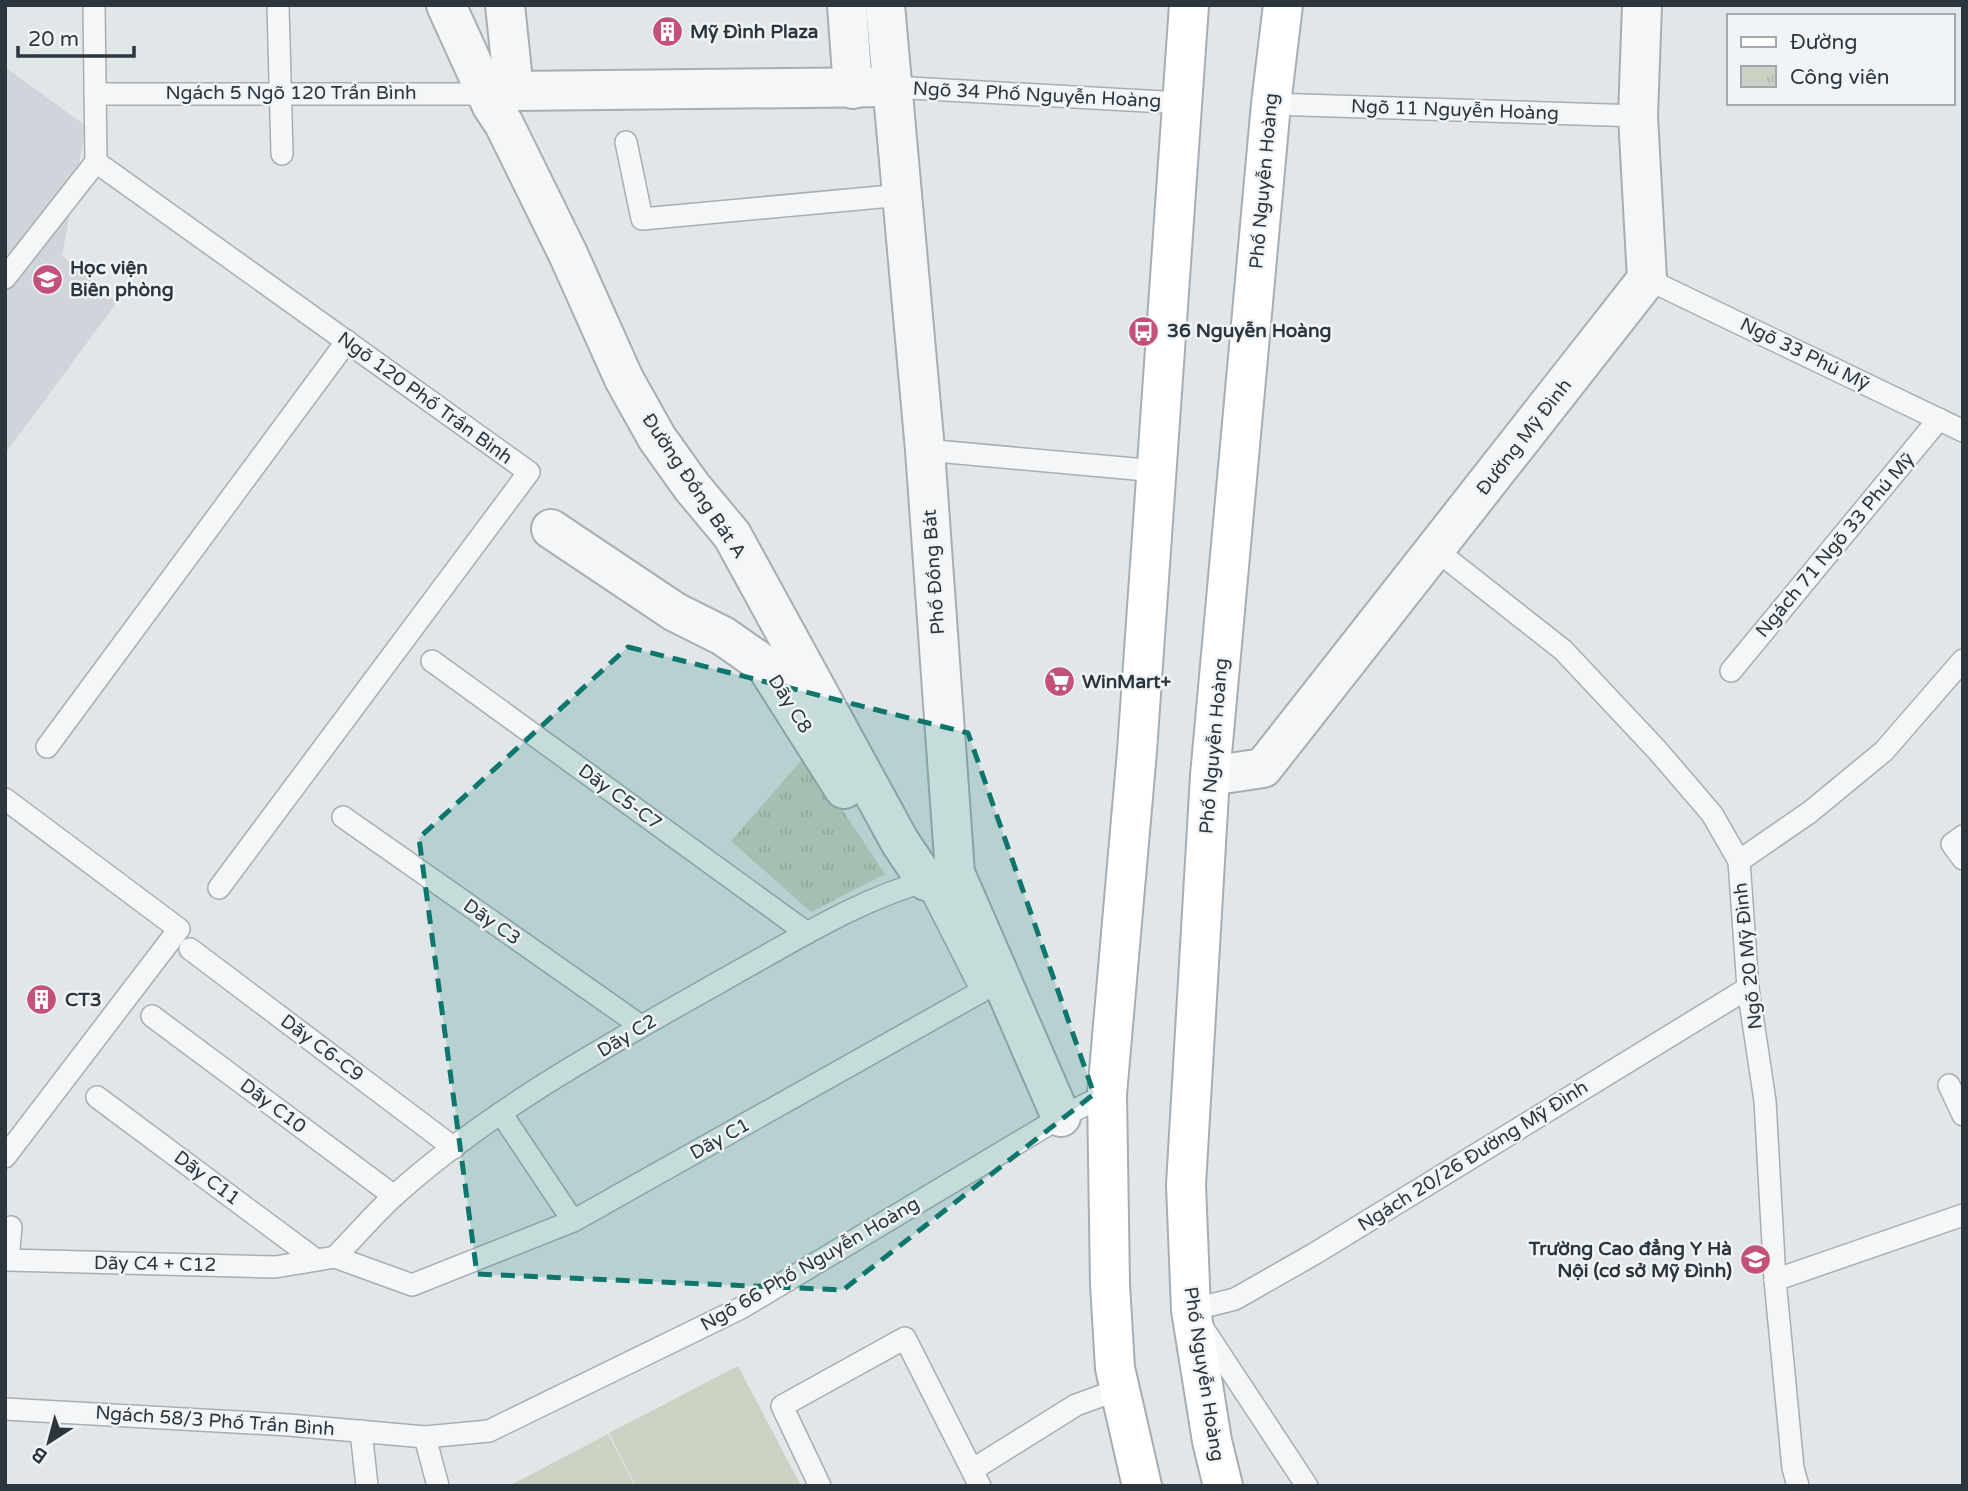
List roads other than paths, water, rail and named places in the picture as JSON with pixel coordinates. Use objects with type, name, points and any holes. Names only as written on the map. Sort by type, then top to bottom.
[{"type":"main road","points":[[1142,1486],[1115,1368],[1110,1284],[1107,1094],[1137,751],[1189,5]]},
{"type":"main road","name":"Phố Nguyễn Hoàng","points":[[1223,1486],[1212,1441],[1191,1310],[1186,1185],[1210,776],[1271,103],[1283,5]]},
{"type":"street","name":"Đường Đồng Bát A","points":[[446,5],[486,94],[504,124],[568,254],[624,379],[657,439],[732,535],[901,842],[928,881]]},
{"type":"street","points":[[505,5],[514,91],[892,87]]},
{"type":"street","points":[[848,5],[853,89]]},
{"type":"street","name":"Phố Đồng Bát","points":[[885,5],[925,450],[928,881],[1061,1118]]},
{"type":"street","points":[[1642,5],[1638,116],[1647,279]]},
{"type":"street","name":"Đường Mỹ Đình","points":[[1210,776],[1263,768],[1647,279]]},
{"type":"street","name":"Dãy C8","points":[[551,529],[675,612],[723,636],[766,666],[883,851],[928,881]]},
{"type":"lane","points":[[5,278],[96,162],[94,5]]},
{"type":"lane","points":[[278,5],[282,154]]},
{"type":"lane","name":"Ngõ 34 Phố Nguyễn Hoàng","points":[[892,87],[1182,103]]},
{"type":"lane","name":"Ngách 5 Ngõ 120 Trần Bình","points":[[95,93],[486,94]]},
{"type":"lane","name":"Ngõ 11 Nguyễn Hoàng","points":[[1271,103],[1638,116]]},
{"type":"lane","points":[[626,142],[642,219],[902,195]]},
{"type":"lane","name":"Ngõ 120 Phố Trần Bình","points":[[96,162],[529,472],[219,888]]},
{"type":"lane","name":"Ngõ 33 Phú Mỹ","points":[[1647,279],[1963,431]]},
{"type":"lane","points":[[47,747],[346,341]]},
{"type":"lane","name":"Ngách 71 Ngõ 33 Phú Mỹ","points":[[1731,671],[1939,419]]},
{"type":"lane","points":[[925,450],[1157,471]]},
{"type":"lane","name":"Ngõ 20 Mỹ Đình","points":[[1436,550],[1563,650],[1657,750],[1712,814],[1739,861],[1748,988],[1765,1101],[1775,1280],[1793,1468],[1798,1486]]},
{"type":"lane","points":[[1739,861],[1810,812],[1884,751],[1963,660]]},
{"type":"lane","name":"Dãy C5-C7","points":[[432,661],[807,933]]},
{"type":"lane","points":[[5,799],[179,929],[7,1152]]},
{"type":"lane","name":"Dãy C3","points":[[343,817],[641,1026]]},
{"type":"lane","points":[[1963,836],[1952,845],[1963,859]]},
{"type":"lane","name":"Dãy C2","points":[[326,1259],[394,1196],[454,1147],[501,1114],[641,1026],[807,933],[865,904],[928,881]]},
{"type":"lane","name":"Dãy C1","points":[[326,1259],[412,1285],[573,1221],[982,991],[928,881]]},
{"type":"lane","name":"Dãy C6-C9","points":[[190,949],[454,1147]]},
{"type":"lane","name":"Ngách 20/26 Đường Mỹ Đình","points":[[1191,1310],[1235,1299],[1292,1267],[1748,988]]},
{"type":"lane","name":"Dãy C10","points":[[152,1016],[394,1196]]},
{"type":"lane","points":[[1949,1085],[1963,1115]]},
{"type":"lane","name":"Ngõ 66 Phố Nguyễn Hoàng","points":[[425,1437],[489,1432],[741,1308],[1061,1118],[1107,1094]]},
{"type":"lane","name":"Dãy C11","points":[[97,1097],[326,1259]]},
{"type":"lane","points":[[501,1114],[573,1221]]},
{"type":"lane","points":[[1775,1280],[1963,1214]]},
{"type":"lane","name":"Dãy C4 + C12","points":[[11,1227],[8,1260],[275,1267],[326,1259]]},
{"type":"lane","points":[[1191,1310],[1307,1486]]},
{"type":"lane","points":[[820,1486],[782,1406],[905,1338],[976,1478],[1076,1405],[1120,1389]]},
{"type":"lane","name":"Ngách 58/3 Phố Trần Bình","points":[[5,1409],[289,1424],[425,1437]]},
{"type":"lane","points":[[361,1431],[367,1486]]},
{"type":"lane","points":[[425,1437],[438,1486]]},
{"type":"place","name":"Mỹ Đình Plaza","points":[[667,32]]},
{"type":"place","name":"Học viện Biên phòng","points":[[47,279]]},
{"type":"place","name":"36 Nguyễn Hoàng","points":[[1144,331]]},
{"type":"place","name":"WinMart+","points":[[1059,682]]},
{"type":"place","name":"CT3","points":[[42,1000]]},
{"type":"place","name":"Trường Cao đẳng Y Hà Nội (cơ sở Mỹ Đình)","points":[[1755,1260]]}]
